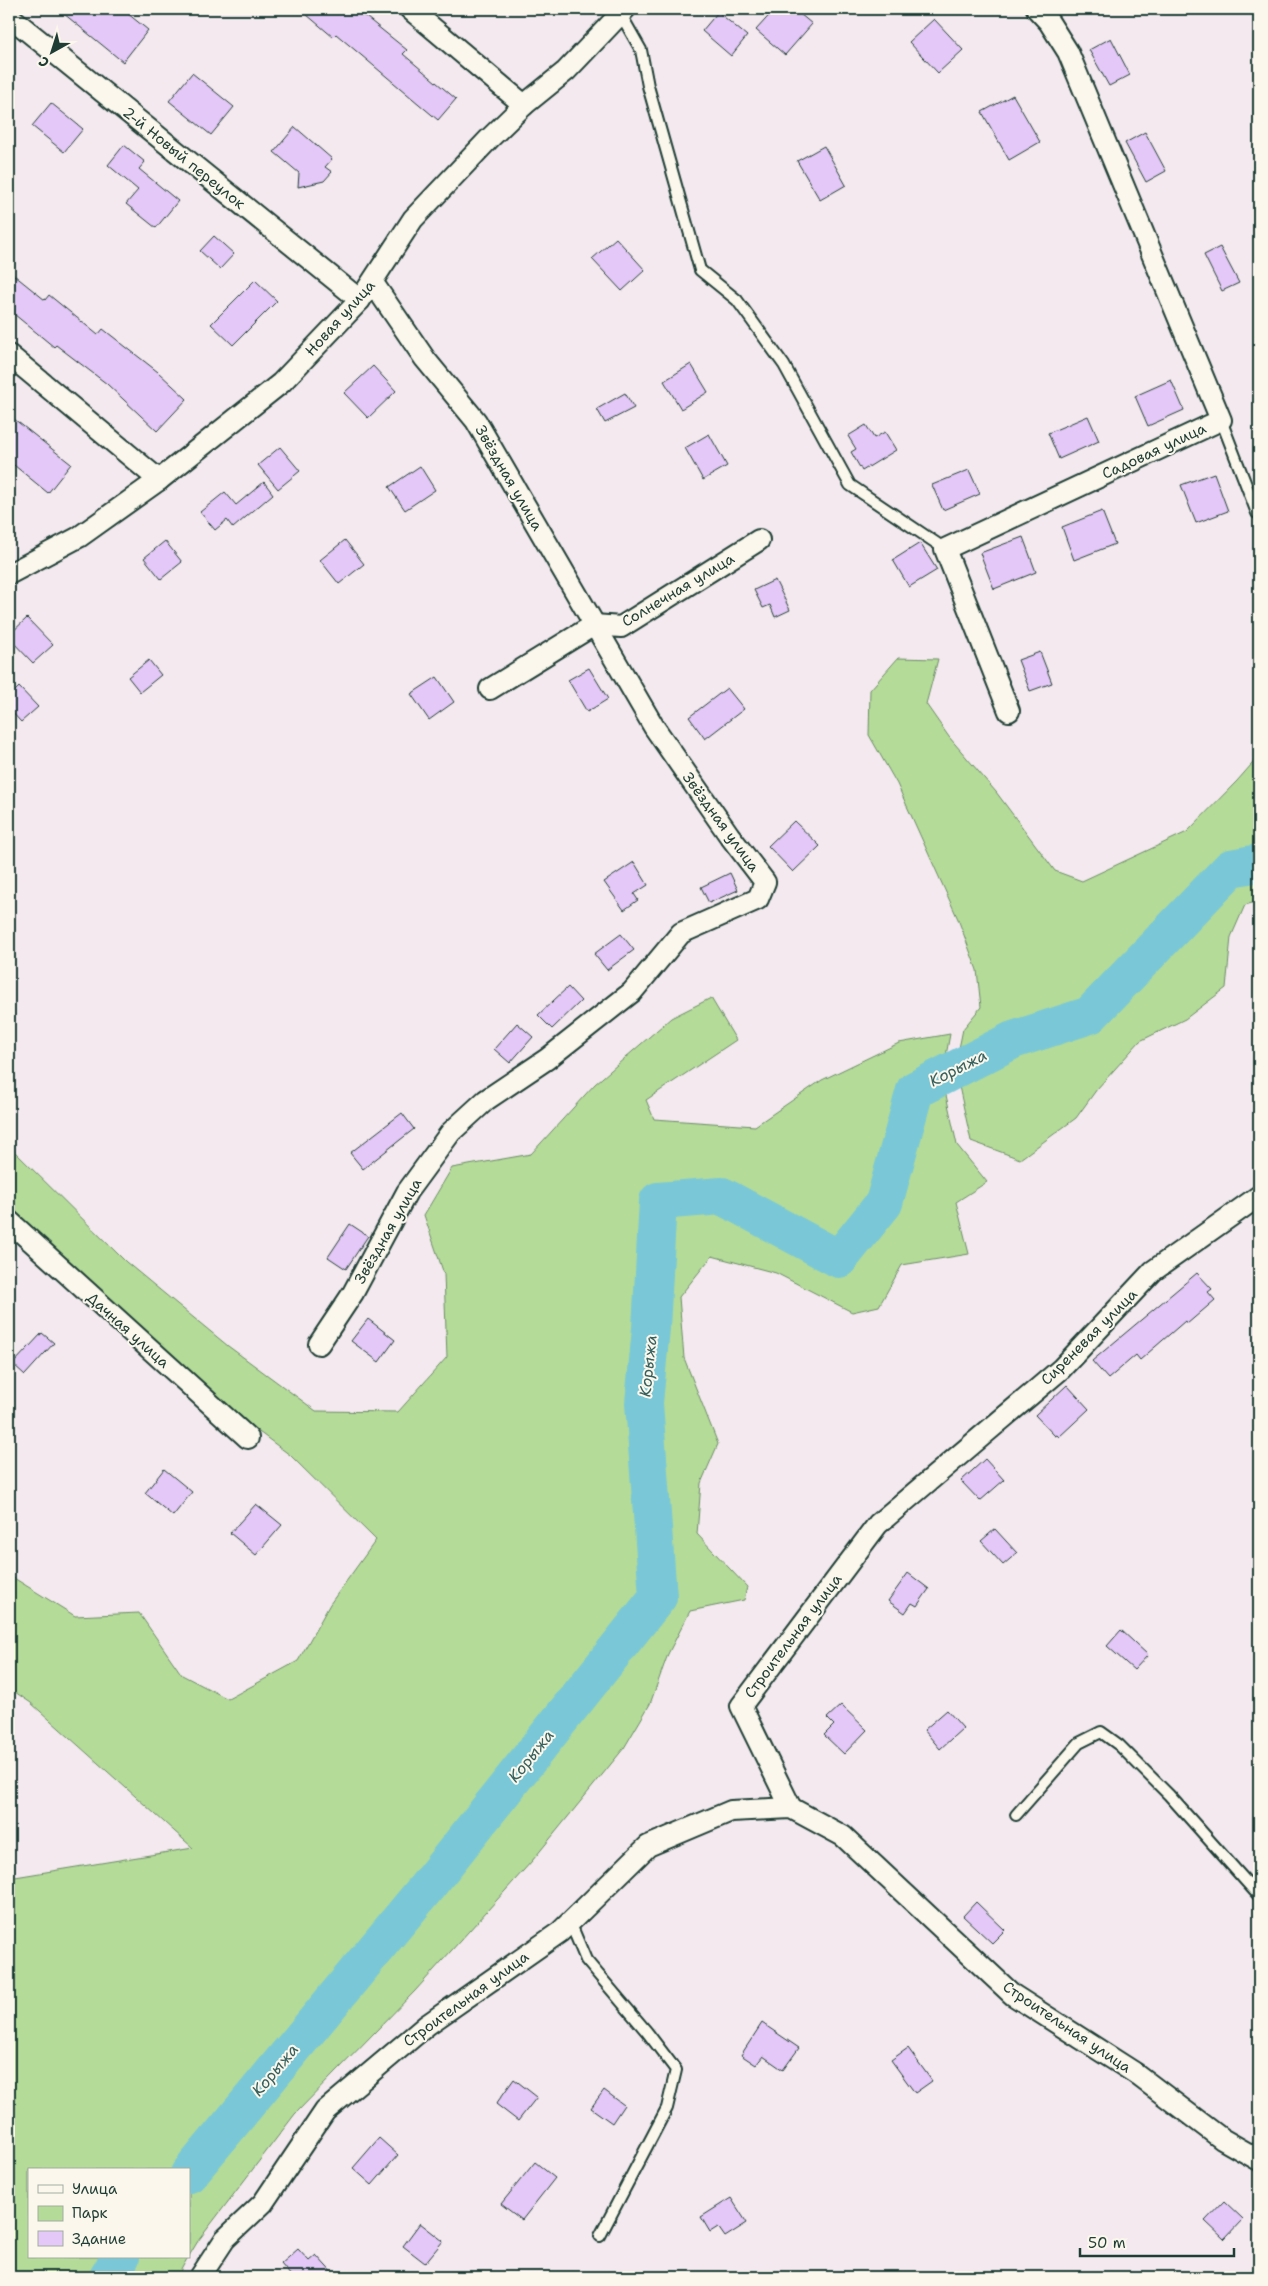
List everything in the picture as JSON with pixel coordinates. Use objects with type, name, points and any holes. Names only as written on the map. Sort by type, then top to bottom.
[{"type":"street","points":[[410,9],[524,105]]},
{"type":"street","name":"Садовая улица","points":[[945,549],[1221,420],[1068,52],[1054,30],[1036,9]]},
{"type":"street","name":"Новая улица","points":[[9,574],[79,537],[159,480],[281,383],[360,300],[373,283],[413,219],[524,105],[566,71],[622,11]]},
{"type":"street","name":"2-й Новый переулок","points":[[9,16],[360,300]]},
{"type":"street","name":"Звёздная улица","points":[[319,1344],[353,1293],[407,1192],[451,1132],[486,1100],[546,1059],[632,992],[681,933],[758,899],[765,882],[729,835],[654,727],[476,421],[425,359],[373,283]]},
{"type":"street","points":[[9,355],[159,480]]},
{"type":"street","name":"Солнечная улица","points":[[594,625],[621,627],[759,540]]},
{"type":"street","points":[[945,549],[1010,711]]},
{"type":"street","points":[[490,689],[594,625]]},
{"type":"street","name":"Сиреневая улица","points":[[878,1524],[1061,1369],[1153,1271],[1259,1196]]},
{"type":"street","name":"Дачная улица","points":[[9,1221],[248,1438]]},
{"type":"street","name":"Строительная улица","points":[[791,1808],[741,1706],[878,1524]]},
{"type":"street","name":"Строительная улица","points":[[200,2277],[225,2239],[264,2203],[325,2111],[427,2024],[553,1937],[648,1846],[731,1812],[791,1808],[843,1836],[1013,1995],[1135,2073],[1222,2139],[1259,2160]]},
{"type":"lane","points":[[622,11],[641,50],[648,86],[700,270],[737,300],[784,365],[850,485],[945,549]]},
{"type":"lane","points":[[1221,420],[1257,513],[1259,512]]},
{"type":"lane","points":[[1016,1814],[1079,1743],[1100,1732],[1119,1744],[1169,1795],[1259,1896]]},
{"type":"lane","points":[[570,1922],[586,1960],[647,2032],[676,2070],[667,2108],[600,2236]]},
{"type":"green space","points":[[898,658],[938,659],[926,704],[949,737],[996,792],[1055,871],[1082,881],[1187,832],[1259,756],[1259,901],[1245,905],[1231,937],[1226,988],[1185,1019],[1140,1041],[1097,1089],[1076,1118],[1020,1159],[971,1141],[955,1068],[963,1029],[981,1007],[977,970],[958,919],[897,784],[869,735],[870,690]]},
{"type":"green space","points":[[711,998],[736,1040],[646,1100],[654,1119],[755,1126],[822,1080],[899,1043],[950,1034],[942,1077],[957,1145],[987,1182],[956,1202],[969,1254],[902,1265],[879,1306],[852,1312],[776,1273],[712,1256],[679,1297],[684,1358],[718,1444],[701,1483],[697,1534],[747,1587],[744,1600],[690,1611],[668,1654],[650,1704],[624,1748],[532,1861],[415,1991],[295,2114],[198,2241],[190,2254],[190,2168],[28,2168],[28,2258],[187,2258],[177,2277],[9,2277],[9,1878],[193,1848],[31,1703],[9,1688],[9,1575],[75,1616],[139,1613],[182,1675],[228,1699],[298,1661],[330,1604],[376,1540],[290,1455],[213,1398],[9,1212],[9,1146],[126,1262],[228,1346],[316,1411],[398,1412],[447,1357],[444,1274],[424,1215],[452,1168],[531,1154],[595,1084],[671,1018]]},
{"type":"building","points":[[58,9],[122,9],[148,30],[123,62]]},
{"type":"building","points":[[300,9],[356,9],[407,50],[403,54],[456,99],[438,120],[336,34],[333,37]]},
{"type":"building","points":[[775,9],[794,9],[812,24],[785,55],[756,30]]},
{"type":"building","points":[[718,12],[747,36],[731,56],[702,31]]},
{"type":"building","points":[[934,19],[963,50],[938,73],[909,42]]},
{"type":"building","points":[[1111,38],[1130,75],[1109,86],[1089,50]]},
{"type":"building","points":[[192,73],[234,107],[211,135],[169,101]]},
{"type":"building","points":[[1013,95],[1040,142],[1009,160],[982,112]]},
{"type":"building","points":[[51,103],[83,129],[64,152],[32,126]]},
{"type":"building","points":[[295,127],[332,159],[325,167],[332,172],[324,181],[298,187],[299,173],[274,152]]},
{"type":"building","points":[[1145,132],[1166,171],[1146,182],[1125,143]]},
{"type":"building","points":[[124,145],[145,162],[139,169],[178,201],[156,228],[126,204],[138,190],[108,165]]},
{"type":"building","points":[[824,146],[846,185],[820,200],[797,161]]},
{"type":"building","points":[[214,236],[234,254],[220,269],[200,251]]},
{"type":"building","points":[[616,238],[645,270],[622,291],[592,259]]},
{"type":"building","points":[[1220,247],[1239,283],[1222,291],[1204,255]]},
{"type":"building","points":[[9,271],[45,300],[49,295],[98,335],[103,329],[158,372],[187,399],[157,431],[107,384],[56,345],[54,347],[9,310]]},
{"type":"building","points":[[255,280],[277,301],[233,345],[211,324]]},
{"type":"building","points":[[691,364],[708,392],[681,409],[664,381]]},
{"type":"building","points":[[373,366],[396,391],[368,418],[344,393]]},
{"type":"building","points":[[1171,380],[1184,410],[1148,426],[1135,396]]},
{"type":"building","points":[[625,393],[634,408],[605,423],[597,409]]},
{"type":"building","points":[[9,415],[71,464],[48,493],[9,461]]},
{"type":"building","points":[[1088,416],[1099,441],[1059,459],[1048,433]]},
{"type":"building","points":[[866,425],[874,438],[885,432],[896,450],[862,471],[851,452],[856,449],[848,436]]},
{"type":"building","points":[[709,434],[727,466],[703,480],[685,448]]},
{"type":"building","points":[[280,447],[300,471],[278,489],[258,465]]},
{"type":"building","points":[[420,466],[435,490],[405,510],[389,487]]},
{"type":"building","points":[[969,470],[980,494],[943,510],[932,485]]},
{"type":"building","points":[[1214,473],[1228,511],[1196,523],[1181,485]]},
{"type":"building","points":[[264,482],[273,494],[233,528],[227,520],[215,530],[200,512],[225,492],[236,505]]},
{"type":"building","points":[[1102,511],[1115,544],[1074,560],[1062,527]]},
{"type":"building","points":[[1023,537],[1036,572],[994,589],[980,553]]},
{"type":"building","points":[[345,540],[364,564],[339,584],[320,560]]},
{"type":"building","points":[[165,541],[182,562],[161,579],[144,558]]},
{"type":"building","points":[[920,543],[937,570],[909,587],[893,560]]},
{"type":"building","points":[[775,580],[790,610],[775,617],[770,605],[763,608],[754,590]]},
{"type":"building","points":[[27,618],[53,645],[33,663],[9,638],[9,635]]},
{"type":"building","points":[[1040,652],[1052,683],[1030,691],[1018,660]]},
{"type":"building","points":[[149,660],[161,675],[140,692],[128,677]]},
{"type":"building","points":[[589,668],[608,699],[587,712],[568,680]]},
{"type":"building","points":[[437,677],[454,702],[429,720],[411,694]]},
{"type":"building","points":[[19,687],[38,707],[21,722],[9,709],[9,697]]},
{"type":"building","points":[[727,688],[744,709],[705,739],[689,717]]},
{"type":"building","points":[[794,821],[820,846],[793,872],[768,846]]},
{"type":"building","points":[[634,862],[648,885],[634,894],[638,900],[624,910],[604,882]]},
{"type":"building","points":[[730,873],[738,890],[709,903],[701,887]]},
{"type":"building","points":[[621,934],[634,950],[607,970],[594,954]]},
{"type":"building","points":[[568,987],[581,1001],[552,1029],[538,1015]]},
{"type":"building","points":[[517,1023],[533,1037],[510,1063],[494,1049]]},
{"type":"building","points":[[402,1113],[414,1129],[363,1169],[350,1153]]},
{"type":"building","points":[[350,1224],[368,1236],[346,1269],[328,1257]]},
{"type":"building","points":[[1197,1273],[1212,1289],[1208,1292],[1215,1300],[1187,1324],[1185,1321],[1140,1360],[1136,1355],[1108,1379],[1092,1361]]},
{"type":"building","points":[[368,1319],[395,1340],[379,1362],[351,1341]]},
{"type":"building","points":[[42,1333],[54,1343],[25,1375],[13,1364]]},
{"type":"building","points":[[1067,1385],[1089,1409],[1059,1437],[1055,1436],[1035,1415]]},
{"type":"building","points":[[985,1459],[1004,1480],[980,1501],[961,1481]]},
{"type":"building","points":[[164,1469],[192,1492],[173,1516],[145,1493]]},
{"type":"building","points":[[256,1504],[282,1525],[256,1555],[230,1533]]},
{"type":"building","points":[[995,1529],[1017,1553],[1003,1565],[981,1541]]},
{"type":"building","points":[[908,1573],[929,1589],[917,1606],[912,1603],[905,1613],[888,1601]]},
{"type":"building","points":[[1121,1630],[1148,1655],[1134,1670],[1107,1646]]},
{"type":"building","points":[[841,1705],[867,1730],[844,1754],[824,1735],[834,1725],[827,1718]]},
{"type":"building","points":[[947,1710],[963,1728],[940,1749],[924,1730]]},
{"type":"building","points":[[976,1902],[1005,1930],[992,1943],[963,1916]]},
{"type":"building","points":[[762,2023],[799,2048],[783,2070],[763,2056],[756,2065],[741,2055]]},
{"type":"building","points":[[908,2048],[932,2081],[915,2093],[891,2060]]},
{"type":"building","points":[[514,2079],[537,2097],[518,2121],[496,2104]]},
{"type":"building","points":[[604,2090],[624,2105],[612,2123],[591,2108]]},
{"type":"building","points":[[379,2138],[398,2155],[372,2185],[353,2168]]},
{"type":"building","points":[[535,2162],[555,2178],[522,2220],[501,2204]]},
{"type":"building","points":[[731,2198],[747,2223],[725,2237],[718,2227],[710,2232],[701,2217]]},
{"type":"building","points":[[1224,2201],[1243,2219],[1224,2239],[1205,2221]]},
{"type":"building","points":[[420,2223],[443,2241],[425,2263],[403,2246]]},
{"type":"building","points":[[298,2249],[309,2261],[316,2255],[336,2277],[292,2277],[281,2264]]},
{"type":"waterway","name":"Корыжа","points":[[190,2173],[426,1888],[658,1597],[644,1403],[651,1328],[658,1201],[722,1196],[839,1259],[884,1203],[915,1090],[1013,1040],[1090,1015],[1231,868],[1259,863]]},
{"type":"waterway","name":"Корыжа","points":[[108,2277],[120,2258]]}]
